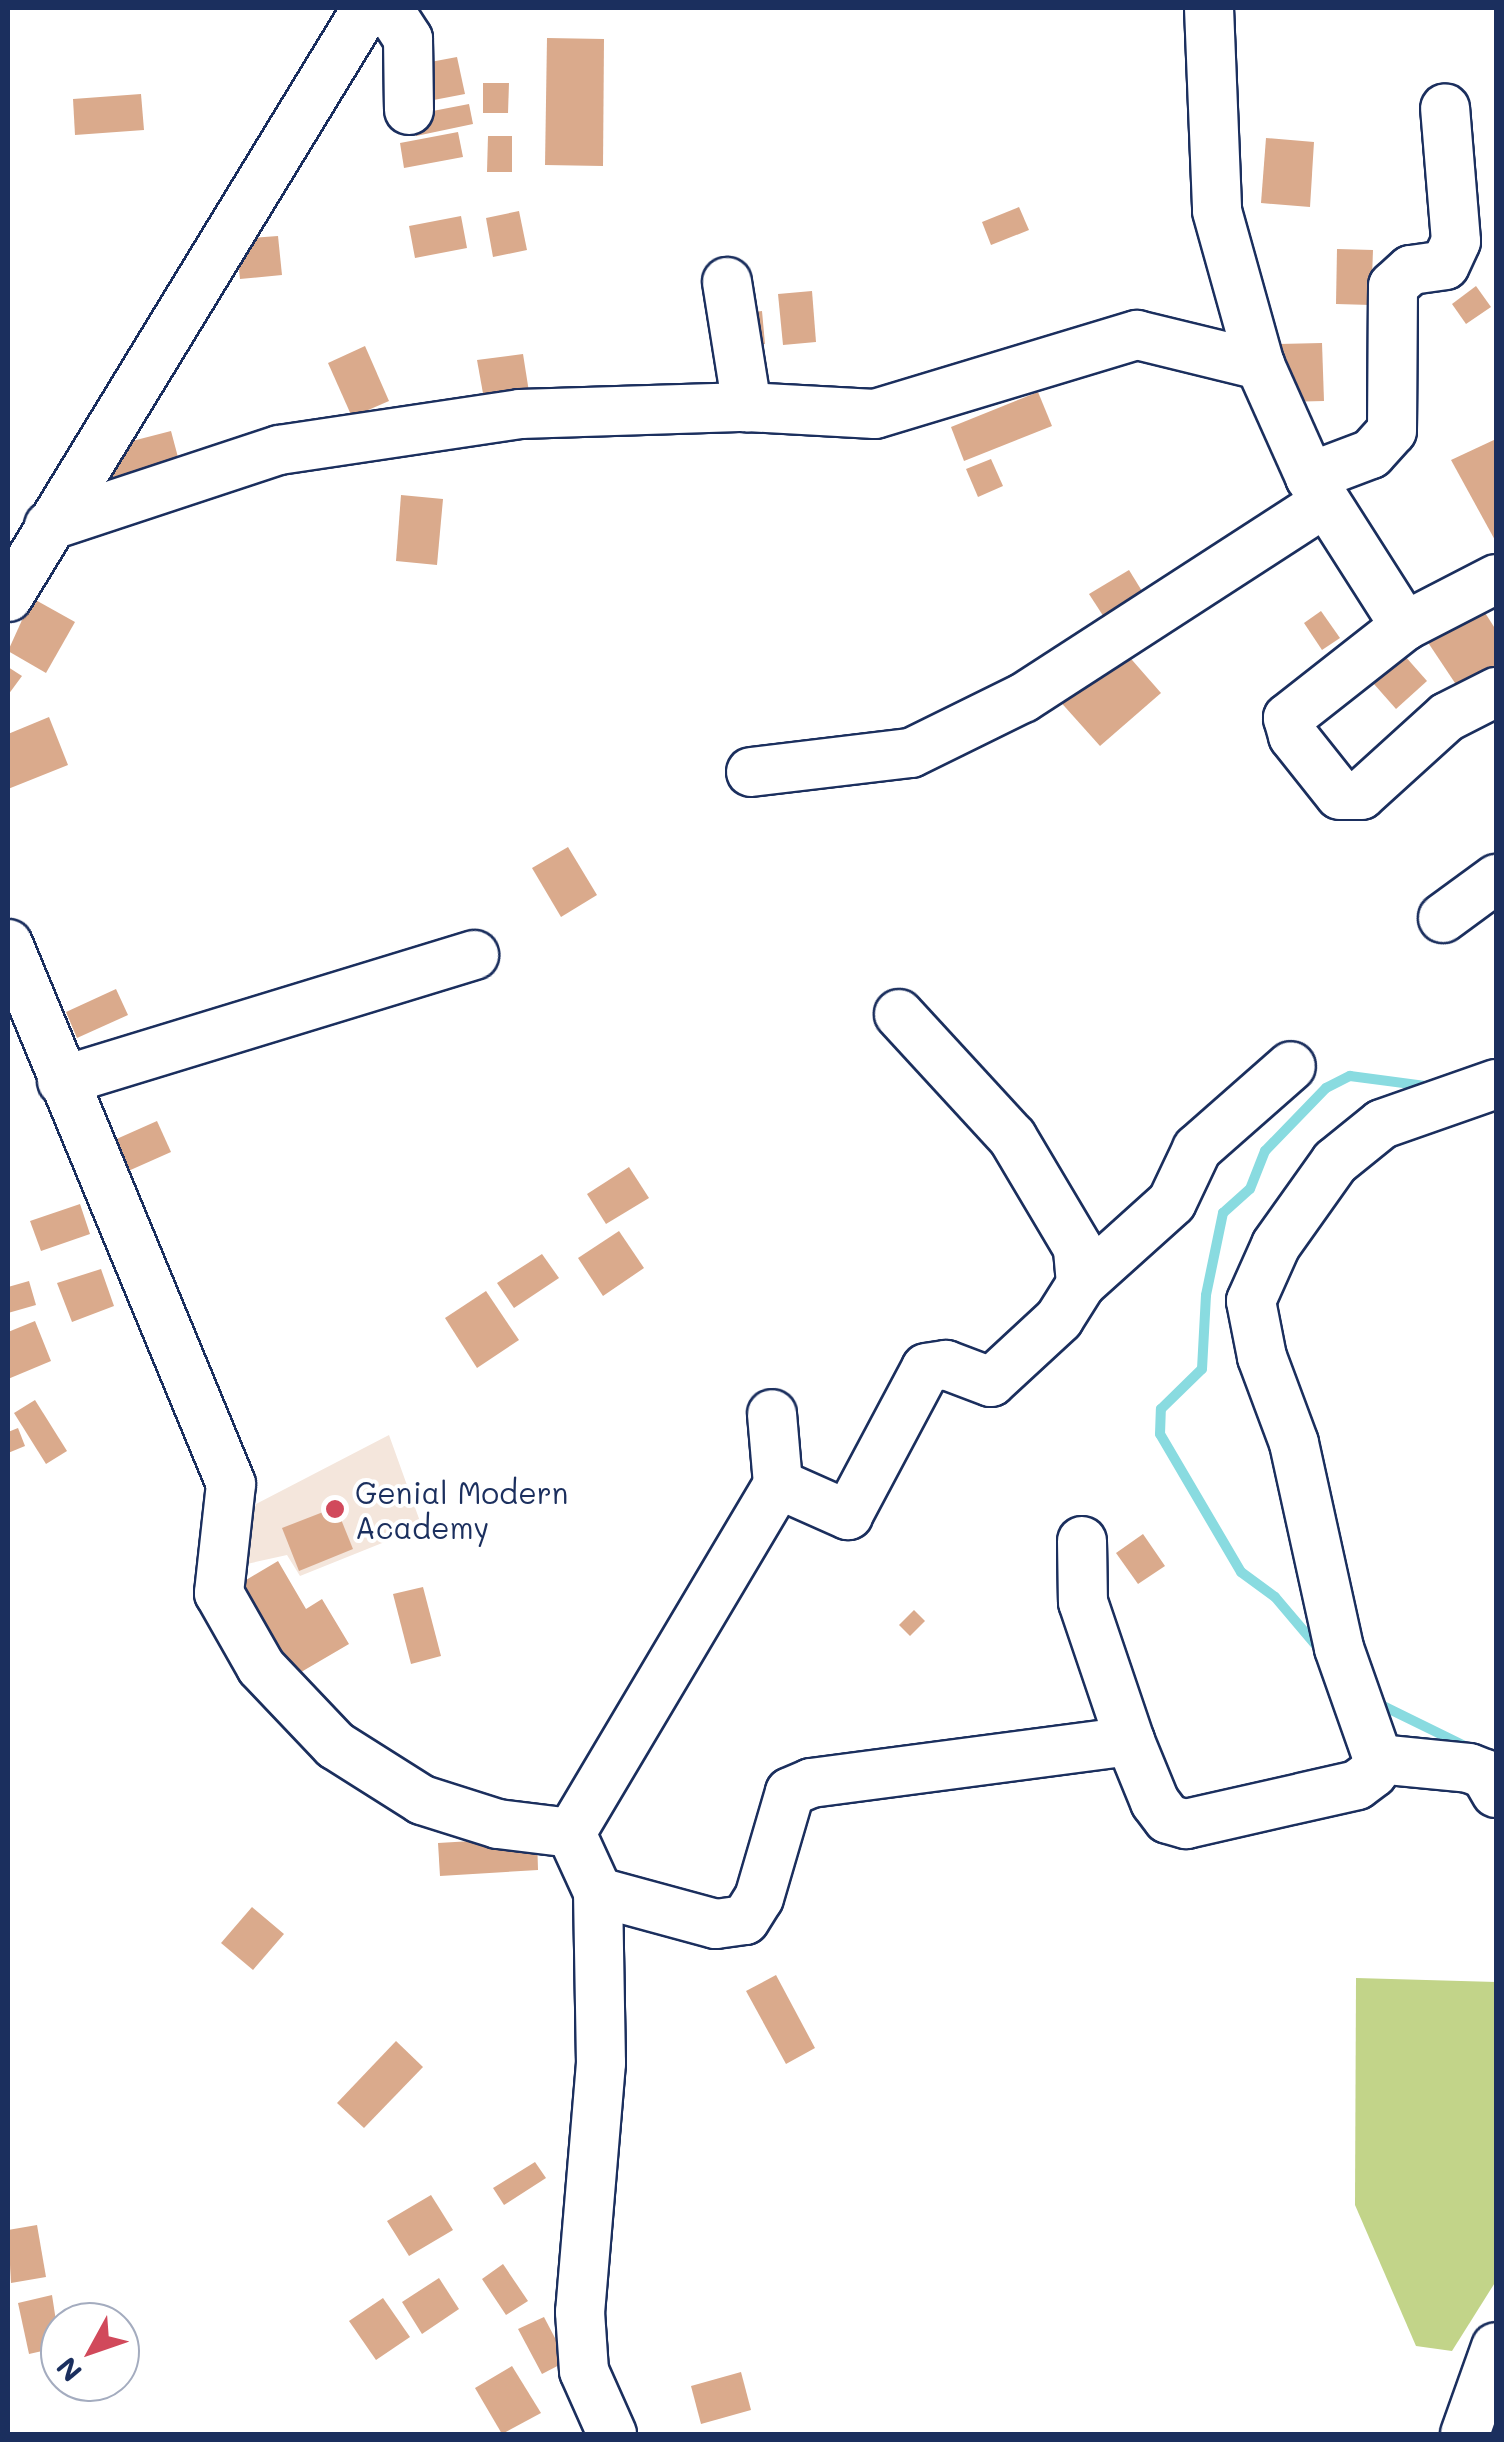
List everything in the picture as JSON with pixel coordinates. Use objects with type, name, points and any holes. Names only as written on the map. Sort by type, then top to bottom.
[{"type":"street","points":[[8,597],[48,526],[247,213],[367,8]]},
{"type":"street","points":[[388,8],[408,39],[410,110]]},
{"type":"street","points":[[1209,8],[1217,211],[1260,365],[1318,490],[1405,626]]},
{"type":"street","points":[[751,772],[911,753],[1023,698],[1371,454],[1392,431],[1393,286],[1411,270],[1446,265],[1456,241],[1445,108]]},
{"type":"street","points":[[726,282],[747,407]]},
{"type":"street","points":[[48,526],[279,450],[520,414],[747,407],[875,414],[1137,335],[1260,365]]},
{"type":"street","points":[[1496,579],[1405,626],[1288,718],[1292,736],[1340,795],[1361,795],[1447,717],[1496,692]]},
{"type":"street","points":[[1444,918],[1496,879]]},
{"type":"street","points":[[8,944],[231,1484],[219,1592],[261,1667],[335,1745],[422,1800],[498,1824],[572,1833]]},
{"type":"street","points":[[62,1082],[474,955]]},
{"type":"street","points":[[898,1014],[1012,1136],[1078,1248],[1081,1284]]},
{"type":"street","points":[[778,1484],[848,1516],[926,1368],[946,1365],[992,1382],[1059,1319],[1081,1284],[1172,1202],[1196,1149],[1291,1066]]},
{"type":"street","points":[[1082,1541],[1083,1602],[1130,1741],[1156,1802],[1168,1819],[1186,1824],[1357,1785],[1373,1773],[1378,1760],[1338,1648],[1294,1442],[1262,1357],[1251,1300],[1286,1229],[1335,1162],[1382,1124],[1484,1089]]},
{"type":"street","points":[[572,1833],[778,1484],[772,1414]]},
{"type":"street","points":[[598,1892],[716,1924],[744,1920],[759,1898],[790,1792],[811,1784],[1130,1741]]},
{"type":"street","points":[[1378,1760],[1469,1768],[1485,1774],[1496,1793]]},
{"type":"street","points":[[572,1833],[598,1892],[601,2063],[580,2312],[584,2371],[612,2434]]},
{"type":"street","points":[[1466,2434],[1496,2347]]},
{"type":"shaded area","name":"Genial Modern Academy","points":[[389,1435],[422,1527],[300,1576],[287,1555],[233,1567],[256,1504]]},
{"type":"green space","points":[[1356,1978],[1496,1982],[1496,2281],[1452,2351],[1416,2346],[1355,2205]]},
{"type":"building","points":[[547,38],[604,39],[603,166],[545,165]]},
{"type":"building","points":[[457,57],[465,94],[418,103],[425,63]]},
{"type":"building","points":[[483,83],[509,83],[508,113],[483,113]]},
{"type":"building","points":[[141,94],[144,130],[75,135],[73,99]]},
{"type":"building","points":[[469,104],[473,124],[416,136],[412,115]]},
{"type":"building","points":[[458,132],[463,157],[404,168],[400,143]]},
{"type":"building","points":[[488,136],[512,136],[512,172],[487,172]]},
{"type":"building","points":[[1266,138],[1314,142],[1310,207],[1261,203]]},
{"type":"building","points":[[1019,207],[1029,230],[991,245],[982,222]]},
{"type":"building","points":[[519,211],[527,250],[493,257],[486,218]]},
{"type":"building","points":[[461,216],[467,248],[415,258],[409,226]]},
{"type":"building","points":[[278,236],[282,275],[240,279],[236,239]]},
{"type":"building","points":[[1337,249],[1373,250],[1371,305],[1336,304]]},
{"type":"building","points":[[1476,286],[1491,307],[1466,324],[1452,304]]},
{"type":"building","points":[[812,291],[816,342],[783,345],[778,294]]},
{"type":"building","points":[[762,311],[765,344],[741,346],[737,314]]},
{"type":"building","points":[[1322,343],[1324,401],[1282,402],[1279,344]]},
{"type":"building","points":[[365,346],[389,401],[352,417],[328,363]]},
{"type":"building","points":[[523,354],[529,392],[484,399],[477,360]]},
{"type":"building","points":[[1038,392],[1052,426],[964,461],[951,427]]},
{"type":"building","points":[[171,431],[179,461],[102,480],[109,447]]},
{"type":"building","points":[[1496,439],[1496,542],[1451,460]]},
{"type":"building","points":[[991,459],[1003,486],[978,497],[966,469]]},
{"type":"building","points":[[401,495],[443,499],[437,565],[396,561]]},
{"type":"building","points":[[1129,570],[1150,604],[1111,628],[1089,594]]},
{"type":"building","points":[[1475,597],[1496,630],[1496,673],[1463,695],[1421,632]]},
{"type":"building","points":[[32,598],[75,622],[46,673],[8,651]]},
{"type":"building","points":[[1321,611],[1340,638],[1322,650],[1304,623]]},
{"type":"building","points":[[1118,644],[1161,693],[1100,746],[1057,698]]},
{"type":"building","points":[[1397,647],[1427,681],[1396,709],[1366,675]]},
{"type":"building","points":[[8,667],[22,676],[8,695]]},
{"type":"building","points":[[49,717],[68,765],[8,789],[8,734]]},
{"type":"building","points":[[568,847],[597,895],[561,917],[532,868]]},
{"type":"building","points":[[116,989],[128,1015],[77,1038],[66,1012]]},
{"type":"building","points":[[157,1121],[171,1152],[126,1172],[112,1141]]},
{"type":"building","points":[[629,1167],[649,1198],[606,1224],[587,1194]]},
{"type":"building","points":[[80,1204],[90,1234],[41,1251],[30,1221]]},
{"type":"building","points":[[619,1231],[644,1268],[603,1296],[578,1258]]},
{"type":"building","points":[[542,1254],[559,1278],[514,1308],[497,1283]]},
{"type":"building","points":[[101,1269],[114,1306],[72,1322],[57,1283]]},
{"type":"building","points":[[29,1281],[36,1305],[8,1313],[8,1287]]},
{"type":"building","points":[[486,1291],[519,1340],[477,1368],[445,1318]]},
{"type":"building","points":[[35,1321],[51,1361],[8,1379],[8,1332]]},
{"type":"building","points":[[35,1400],[67,1451],[46,1464],[14,1413]]},
{"type":"building","points":[[18,1428],[25,1446],[8,1453],[8,1432]]},
{"type":"building","points":[[336,1507],[353,1549],[299,1571],[282,1528]]},
{"type":"building","points":[[1143,1534],[1165,1566],[1138,1584],[1116,1553]]},
{"type":"building","points":[[278,1561],[306,1609],[322,1599],[349,1644],[296,1675],[241,1583]]},
{"type":"building","points":[[423,1587],[441,1656],[411,1664],[393,1594]]},
{"type":"building","points":[[914,1610],[925,1621],[910,1636],[899,1625]]},
{"type":"building","points":[[537,1837],[538,1870],[440,1876],[438,1843]]},
{"type":"building","points":[[252,1907],[284,1934],[253,1970],[221,1943]]},
{"type":"building","points":[[776,1975],[815,2048],[786,2064],[746,1991]]},
{"type":"building","points":[[396,2041],[423,2067],[364,2128],[337,2103]]},
{"type":"building","points":[[535,2162],[546,2178],[504,2205],[493,2188]]},
{"type":"building","points":[[431,2195],[453,2230],[409,2256],[387,2221]]},
{"type":"building","points":[[37,2225],[46,2277],[11,2283],[8,2230]]},
{"type":"building","points":[[503,2264],[528,2301],[506,2315],[482,2279]]},
{"type":"building","points":[[439,2278],[459,2309],[422,2334],[402,2302]]},
{"type":"building","points":[[52,2295],[53,2302],[40,2302],[40,2352],[29,2354],[18,2303]]},
{"type":"building","points":[[383,2298],[410,2337],[376,2360],[349,2321]]},
{"type":"building","points":[[544,2317],[567,2361],[542,2374],[518,2329]]},
{"type":"building","points":[[512,2366],[541,2413],[502,2434],[475,2388]]},
{"type":"building","points":[[741,2372],[751,2410],[701,2424],[691,2386]]},
{"type":"waterway","points":[[1320,1650],[1275,1597],[1241,1572],[1160,1434],[1161,1409],[1202,1369],[1206,1295],[1223,1213],[1250,1189],[1265,1151],[1326,1088],[1350,1076],[1434,1087]]},
{"type":"waterway","points":[[1375,1702],[1467,1747]]},
{"type":"place","name":"Genial Modern Academy","points":[[335,1509]]}]
